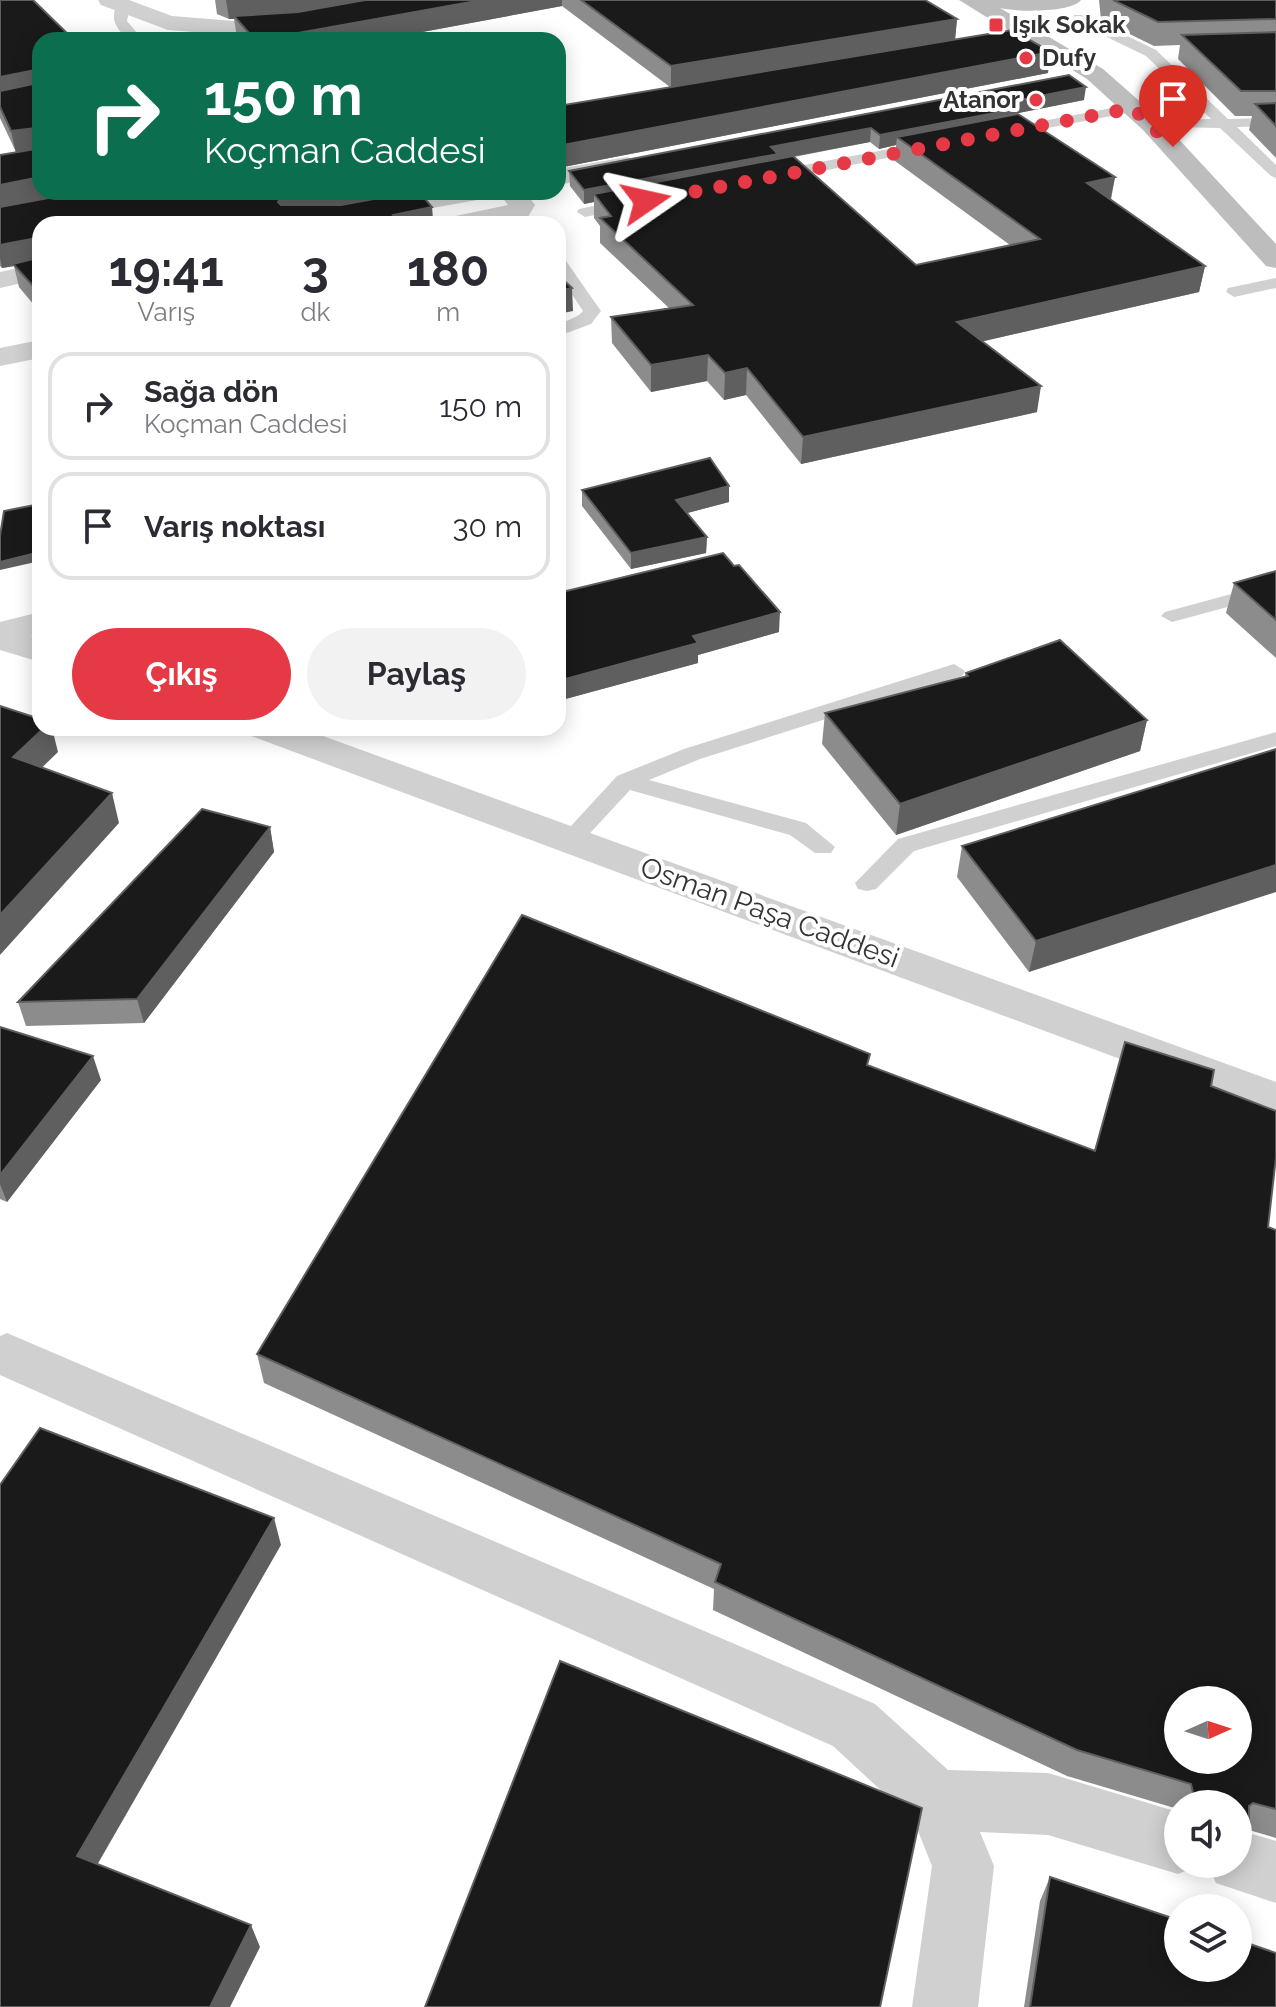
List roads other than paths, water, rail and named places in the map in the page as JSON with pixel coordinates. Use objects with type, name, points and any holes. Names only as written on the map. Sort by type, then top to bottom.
[{"type":"main road","points":[[970,0],[1095,74],[1133,108],[1276,260]]},
{"type":"main road","points":[[992,0],[1074,9]]},
{"type":"main road","points":[[1018,2],[1115,69],[1175,124],[1276,228]]},
{"type":"street","points":[[116,3],[168,23],[234,28],[287,25],[318,19]]},
{"type":"street","points":[[1003,43],[1034,37]]},
{"type":"street","points":[[1064,80],[1095,74]]},
{"type":"street","points":[[566,176],[644,162]]},
{"type":"street","points":[[335,216],[408,200]]},
{"type":"street","points":[[495,216],[519,211],[522,205],[518,200]]},
{"type":"street","points":[[0,280],[32,273]]},
{"type":"street","points":[[0,357],[32,351]]},
{"type":"street","points":[[0,636],[32,626]]},
{"type":"street","points":[[0,636],[32,648]]},
{"type":"street","name":"Osman Paşa Caddesi","points":[[286,736],[1276,1100]]},
{"type":"street","points":[[7,1355],[854,1725],[936,1800],[963,1866],[945,2007]]},
{"type":"street","points":[[936,1800],[1048,1804],[1164,1839]]},
{"type":"street","points":[[1252,1865],[1276,1872]]},
{"type":"lane","points":[[116,3],[120,25],[127,32]]},
{"type":"lane","points":[[1074,9],[1159,52],[1276,173]]},
{"type":"lane","points":[[993,134],[1133,108]]},
{"type":"lane","points":[[1175,124],[1276,122]]},
{"type":"lane","points":[[752,180],[949,142]]},
{"type":"lane","points":[[585,212],[646,201]]},
{"type":"lane","points":[[566,273],[592,311],[585,320],[567,328]]},
{"type":"lane","points":[[1234,292],[1276,283]]},
{"type":"lane","points":[[1172,616],[1276,588]]},
{"type":"lane","points":[[571,839],[625,781],[692,754],[954,671]]},
{"type":"lane","points":[[867,883],[906,845],[1276,739]]},
{"type":"lane","points":[[625,781],[798,829],[823,847]]},
{"type":"place","name":"Işık Sokak","points":[[996,25]]},
{"type":"place","name":"Dufy","points":[[1026,58]]},
{"type":"place","name":"Atanor","points":[[1036,100]]}]
